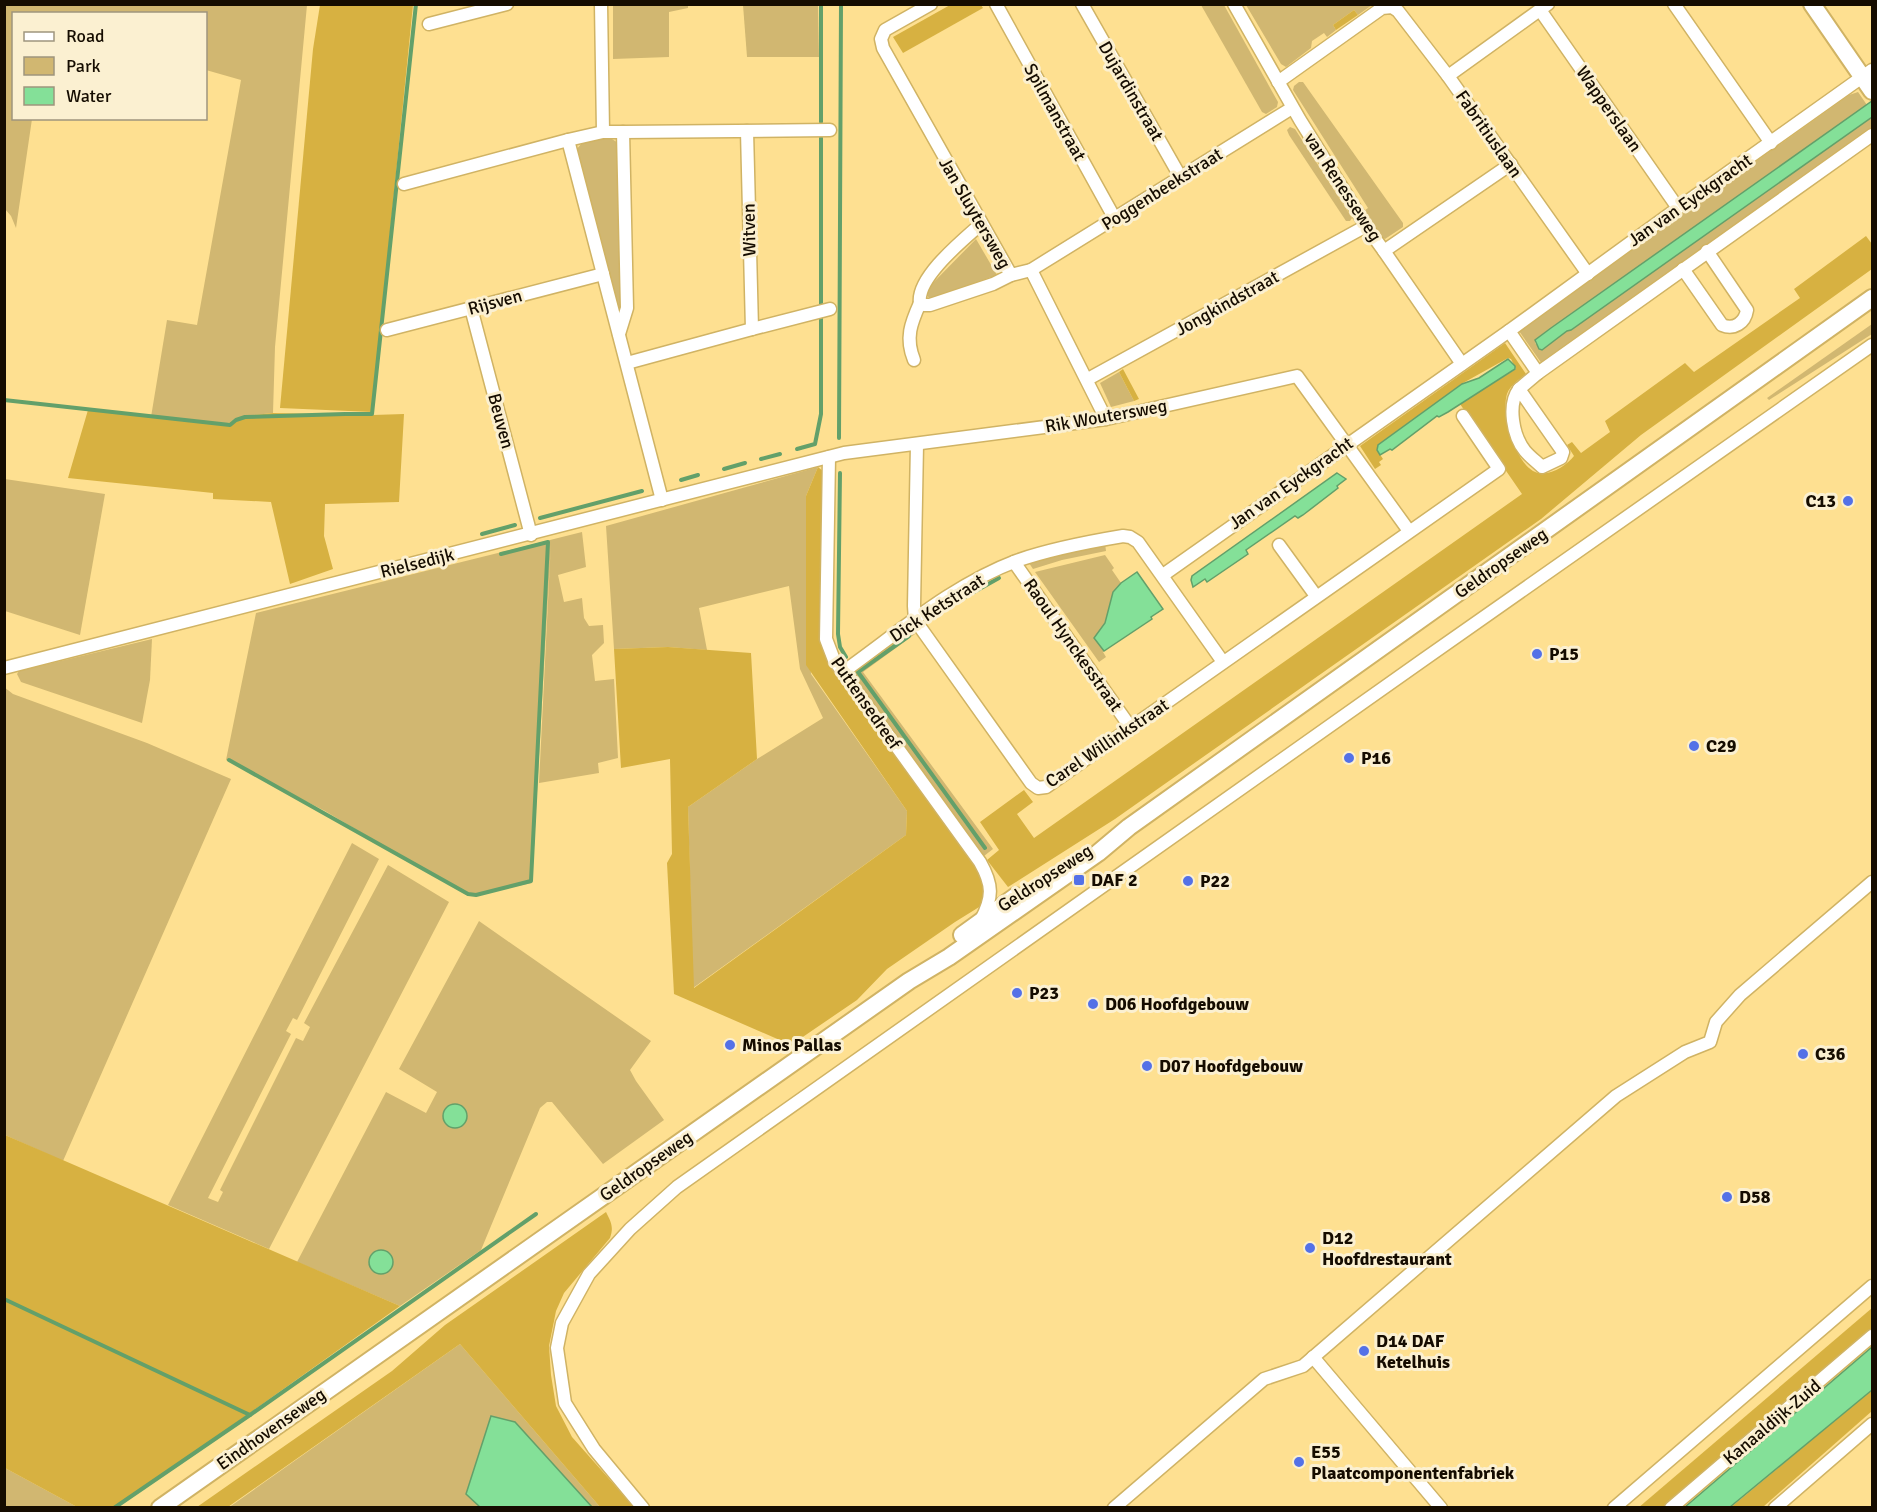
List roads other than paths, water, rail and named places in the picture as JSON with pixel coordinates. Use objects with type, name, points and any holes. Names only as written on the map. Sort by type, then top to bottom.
[{"type":"main road","points":[[1812,4],[1870,82]]},
{"type":"main road","name":"Geldropseweg","points":[[383,1352],[739,1094],[949,957],[1098,853],[1129,827],[1872,298]]},
{"type":"main road","name":"Geldropseweg","points":[[909,981],[981,920],[1093,846],[1129,827]]},
{"type":"main road","name":"Eindhovenseweg","points":[[160,1508],[383,1352]]},
{"type":"street","points":[[429,24],[507,4]]},
{"type":"street","points":[[601,4],[603,132]]},
{"type":"street","name":"Jan Sluytersweg","points":[[931,4],[885,30],[881,39],[883,48],[1011,275],[1031,270],[1088,379],[1106,419]]},
{"type":"street","name":"Spilmanstraat","points":[[996,4],[1115,219]]},
{"type":"street","name":"Dujardinstraat","points":[[1082,4],[1181,177]]},
{"type":"street","name":"van Renesseweg","points":[[1234,4],[1292,108],[1366,226],[1462,364]]},
{"type":"street","points":[[1674,4],[1771,143]]},
{"type":"street","name":"Fabritiuslaan","points":[[1278,82],[1382,8],[1392,7],[1448,76],[1588,274]]},
{"type":"street","points":[[1448,76],[1544,8]]},
{"type":"street","name":"Wapperslaan","points":[[1544,8],[1677,208]]},
{"type":"street","name":"Jan van Eyckgracht","points":[[1163,575],[1509,332],[1677,208],[1771,143],[1870,82]]},
{"type":"street","name":"Poggenbeekstraat","points":[[1031,270],[1292,108]]},
{"type":"street","points":[[404,184],[603,132],[830,130]]},
{"type":"street","name":"Witven","points":[[747,131],[752,329]]},
{"type":"street","points":[[619,334],[627,308],[623,132]]},
{"type":"street","points":[[1519,389],[1563,452],[1561,458],[1542,467],[1524,451],[1515,428],[1512,403],[1519,389],[1683,268],[1872,135]]},
{"type":"street","points":[[568,140],[662,500]]},
{"type":"street","points":[[1384,250],[1511,164]]},
{"type":"street","points":[[914,360],[908,341],[911,324],[920,303],[920,291],[926,279],[981,224]]},
{"type":"street","name":"Jongkindstraat","points":[[1088,379],[1366,226]]},
{"type":"street","points":[[1683,268],[1722,326],[1729,328],[1736,326],[1748,310],[1707,251]]},
{"type":"street","name":"Rijsven","points":[[387,330],[603,273]]},
{"type":"street","points":[[920,303],[930,305],[993,284],[1011,275]]},
{"type":"street","name":"Beuven","points":[[471,308],[531,535]]},
{"type":"street","points":[[627,363],[830,309]]},
{"type":"street","points":[[1509,332],[1538,373]]},
{"type":"street","points":[[643,1508],[594,1449],[565,1403],[557,1348],[562,1323],[589,1274],[636,1223],[677,1187],[1872,345]]},
{"type":"street","name":"Rik Woutersweg","points":[[829,457],[844,453],[1106,419],[1297,376],[1347,444]]},
{"type":"street","name":"Carel Willinkstraat","points":[[915,620],[1031,783],[1038,788],[1046,787],[1499,469],[1463,416]]},
{"type":"street","points":[[915,620],[917,444]]},
{"type":"street","points":[[1347,444],[1409,531]]},
{"type":"street","name":"Rielsedijk","points":[[4,668],[829,457]]},
{"type":"street","name":"Puttensedreef","points":[[829,457],[826,639],[831,654],[843,672],[980,862],[990,882],[988,904],[981,920]]},
{"type":"street","name":"Dick Ketstraat","points":[[843,672],[958,591],[1014,562],[1056,549],[1123,536],[1138,542],[1223,662]]},
{"type":"street","points":[[1280,545],[1316,596]]},
{"type":"street","name":"Raoul Hynckesstraat","points":[[1014,562],[1131,728]]},
{"type":"street","points":[[1114,1508],[1264,1379],[1302,1366],[1313,1357],[1616,1096],[1685,1052],[1710,1042],[1716,1022],[1740,995],[1872,882]]},
{"type":"street","points":[[1614,1508],[1872,1286]]},
{"type":"street","name":"Kanaaldijk-Zuid","points":[[1671,1508],[1872,1336]]},
{"type":"street","points":[[1313,1357],[1441,1508]]},
{"type":"street","points":[[1775,1508],[1872,1424]]},
{"type":"water","points":[[1872,101],[1872,117],[1571,330],[1542,350],[1539,349],[1535,340],[1551,328]]},
{"type":"water","points":[[1508,359],[1515,369],[1448,412],[1437,416],[1392,450],[1380,455],[1377,450],[1378,445],[1462,384],[1479,378]]},
{"type":"water","points":[[1337,473],[1346,479],[1337,486],[1338,488],[1303,515],[1298,518],[1295,516],[1246,550],[1248,554],[1207,582],[1205,579],[1193,587],[1192,576]]},
{"type":"water","points":[[1137,572],[1163,609],[1104,651],[1094,638],[1105,623],[1113,592]]},
{"type":"water","points":[[455,1104],[463,1108],[467,1116],[463,1124],[455,1128],[447,1124],[443,1116],[447,1108]]},
{"type":"water","points":[[381,1250],[386,1251],[392,1257],[392,1267],[386,1273],[381,1274],[376,1273],[370,1267],[369,1262],[370,1257],[376,1251]]},
{"type":"water","points":[[1872,1347],[1872,1390],[1730,1507],[1685,1507]]},
{"type":"water","points":[[491,1416],[515,1422],[592,1507],[480,1507],[466,1494]]},
{"type":"waterway","points":[[346,414],[372,414],[416,4]]},
{"type":"waterway","points":[[821,4],[821,122]]},
{"type":"waterway","points":[[839,438],[841,4]]},
{"type":"waterway","points":[[821,138],[821,305]]},
{"type":"waterway","points":[[797,449],[815,444],[821,414],[821,318]]},
{"type":"waterway","points":[[4,400],[230,425],[245,417],[345,414]]},
{"type":"waterway","points":[[761,459],[780,454]]},
{"type":"waterway","points":[[724,469],[745,463]]},
{"type":"waterway","points":[[840,473],[838,634],[840,647],[846,657]]},
{"type":"waterway","points":[[681,480],[698,475]]},
{"type":"waterway","points":[[540,518],[642,491]]},
{"type":"waterway","points":[[482,534],[515,525]]},
{"type":"waterway","points":[[229,760],[468,894],[476,895],[531,881],[548,542],[501,554]]},
{"type":"waterway","points":[[940,611],[999,578]]},
{"type":"waterway","points":[[909,636],[858,672],[985,848]]},
{"type":"waterway","points":[[250,1415],[536,1214]]},
{"type":"waterway","points":[[4,1299],[250,1415],[114,1508]]},
{"type":"place","name":"C13","points":[[1848,501]]},
{"type":"place","name":"P15","points":[[1537,654]]},
{"type":"place","name":"C29","points":[[1694,746]]},
{"type":"place","name":"P16","points":[[1349,758]]},
{"type":"place","name":"DAF 2","points":[[1079,880]]},
{"type":"place","name":"P22","points":[[1188,881]]},
{"type":"place","name":"P23","points":[[1017,993]]},
{"type":"place","name":"D06 Hoofdgebouw","points":[[1093,1004]]},
{"type":"place","name":"Minos Pallas","points":[[730,1045]]},
{"type":"place","name":"C36","points":[[1803,1054]]},
{"type":"place","name":"D07 Hoofdgebouw","points":[[1147,1066]]},
{"type":"place","name":"D58","points":[[1727,1197]]},
{"type":"place","name":"D12 Hoofdrestaurant","points":[[1310,1248]]},
{"type":"place","name":"D14 DAF Ketelhuis","points":[[1364,1351]]},
{"type":"place","name":"E55 Plaatcomponentenfabriek","points":[[1299,1462]]}]
